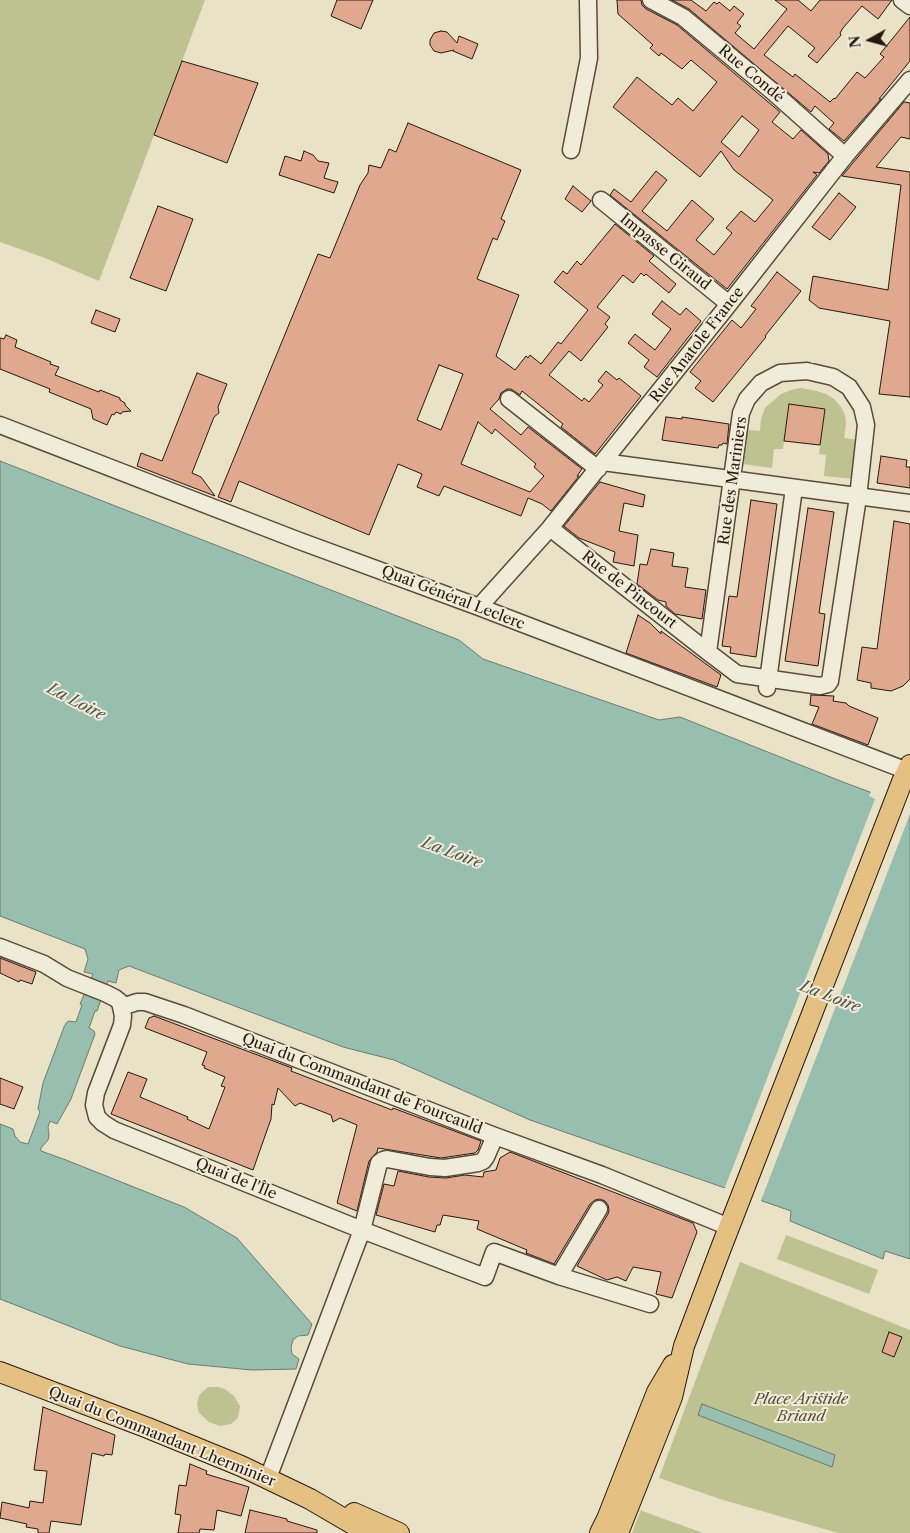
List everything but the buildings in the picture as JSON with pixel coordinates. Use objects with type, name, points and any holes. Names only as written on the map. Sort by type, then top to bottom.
[{"type":"main road","points":[[618,1533],[624,1498],[640,1457],[672,1397],[684,1346],[907,773]]},
{"type":"main road","name":"Quai du Commandant Lherminier","points":[[0,1372],[242,1466],[323,1506],[368,1533]]},
{"type":"main road","points":[[600,1533],[607,1519],[624,1498]]},
{"type":"main road","name":"Quai du Commandant Lherminier","points":[[323,1506],[352,1512],[399,1533]]},
{"type":"street","points":[[571,150],[589,58],[588,0]]},
{"type":"street","name":"Rue Condé","points":[[651,0],[683,17],[772,91],[845,156]]},
{"type":"street","points":[[902,0],[910,6]]},
{"type":"street","name":"Rue Anatole France","points":[[479,607],[550,528],[845,156],[910,80]]},
{"type":"street","name":"Impasse Giraud","points":[[601,200],[729,304]]},
{"type":"street","name":"Rue des Mariniers","points":[[807,371],[833,377],[849,387],[862,407],[866,425],[858,497],[828,684],[820,686],[768,683],[737,674],[708,652],[742,413],[747,399],[762,383],[780,373],[807,371]]},
{"type":"street","points":[[509,399],[600,465],[733,479],[910,503]]},
{"type":"street","name":"Quai Général Leclerc","points":[[0,424],[297,540],[764,711],[907,773]]},
{"type":"street","points":[[768,683],[794,488]]},
{"type":"street","name":"Rue de Pincourt","points":[[550,528],[708,652]]},
{"type":"street","points":[[0,947],[44,964],[67,978],[106,993],[120,1002],[122,1007]]},
{"type":"street","name":"Quai du Commandant de Fourcauld","points":[[122,1007],[137,1002],[146,1002],[184,1015],[495,1136],[602,1175],[729,1227]]},
{"type":"street","name":"Quai de l'Île","points":[[122,1007],[122,1025],[96,1092],[94,1105],[97,1117],[114,1130],[362,1230],[485,1277],[494,1252],[558,1276]]},
{"type":"street","points":[[268,1478],[362,1230],[380,1163],[386,1159],[437,1167],[478,1163],[486,1157],[495,1136]]},
{"type":"street","points":[[598,1209],[558,1276],[650,1304]]},
{"type":"green space","points":[[0,0],[205,0],[99,281],[45,258],[0,242]]},
{"type":"green space","points":[[801,388],[826,394],[841,407],[845,415],[846,424],[844,438],[859,440],[854,479],[824,476],[826,455],[819,454],[825,409],[789,405],[783,449],[774,449],[772,468],[743,464],[748,430],[760,431],[761,419],[765,408],[781,394]]},
{"type":"green space","points":[[786,1235],[878,1270],[869,1294],[777,1259]]},
{"type":"green space","name":"Place Aristide Briand","points":[[740,1262],[910,1330],[910,1533],[838,1533],[720,1499],[659,1478]]},
{"type":"green space","points":[[208,1387],[225,1389],[234,1396],[240,1406],[238,1418],[231,1424],[220,1426],[209,1422],[199,1413],[197,1405],[199,1395]]},
{"type":"green space","points":[[641,1510],[645,1512],[703,1533],[632,1533]]},
{"type":"water","name":"La Loire","points":[[0,461],[459,640],[483,659],[659,720],[680,717],[910,807],[910,1259],[885,1251],[883,1259],[790,1221],[791,1211],[530,1120],[394,1060],[343,1047],[129,966],[119,970],[116,983],[108,981],[89,1028],[95,1034],[71,1099],[57,1124],[50,1121],[48,1140],[41,1148],[41,1151],[184,1207],[237,1238],[312,1324],[308,1335],[298,1336],[293,1340],[292,1354],[299,1359],[296,1369],[252,1370],[188,1364],[120,1346],[0,1299],[0,1124],[13,1129],[15,1136],[20,1142],[28,1144],[40,1112],[38,1109],[43,1083],[64,1027],[69,1021],[76,1022],[82,1005],[80,1004],[93,974],[84,972],[88,959],[85,949],[0,916]]},
{"type":"water","points":[[702,1404],[835,1455],[832,1467],[698,1415]]},
{"type":"pier","points":[[872,790],[910,805],[910,814],[760,1203],[724,1190],[875,799],[869,796]]}]
